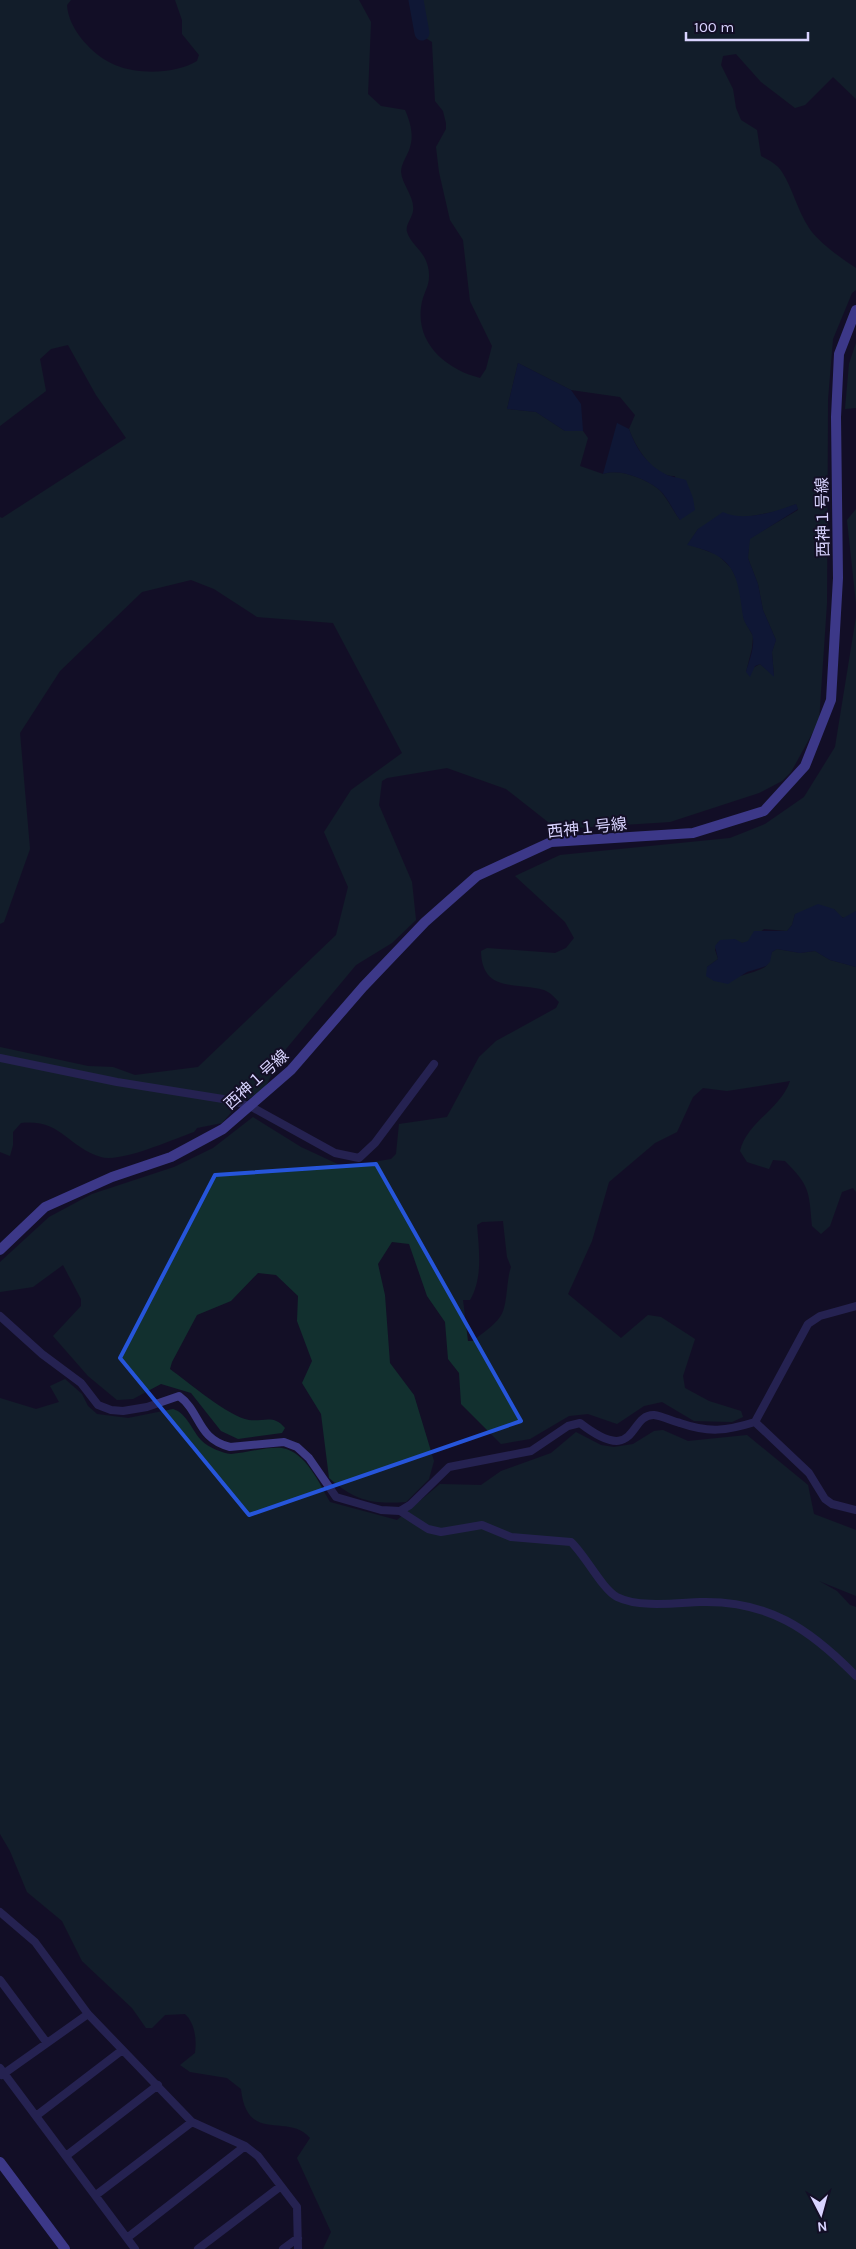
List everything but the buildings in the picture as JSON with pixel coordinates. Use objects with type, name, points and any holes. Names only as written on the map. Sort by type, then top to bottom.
[{"type":"street","name":"西神１号線","points":[[0,1250],[45,1208],[112,1177],[170,1157],[223,1129],[291,1070],[362,987],[425,922],[477,876],[551,842],[693,833],[764,811],[805,766],[831,700],[838,578],[836,418],[839,354],[856,310]]},
{"type":"street","points":[[0,1058],[117,1082],[223,1098],[250,1106],[335,1153],[359,1158],[375,1143],[434,1064]]},
{"type":"street","points":[[400,1512],[410,1505],[449,1467],[531,1451],[568,1426],[580,1423],[596,1435],[610,1441],[623,1440],[646,1417],[656,1415],[700,1430],[719,1432],[755,1422],[808,1324],[820,1316],[856,1306]]},
{"type":"street","points":[[0,1316],[42,1354],[82,1383],[98,1405],[110,1410],[123,1411],[147,1408],[179,1396],[185,1399],[199,1426],[208,1437],[221,1445],[230,1447],[277,1441],[297,1447],[309,1458],[336,1497],[381,1510],[400,1512],[428,1529],[441,1532],[482,1525],[511,1537],[571,1542],[593,1568],[607,1589],[617,1597],[630,1601],[669,1605],[701,1602],[753,1606],[780,1616],[800,1628],[829,1648],[856,1676]]},
{"type":"street","points":[[755,1422],[809,1473],[825,1499],[832,1504],[856,1510]]},
{"type":"street","points":[[0,1912],[35,1942],[88,2014],[121,2051],[158,2085],[192,2122],[245,2146],[258,2156],[297,2208],[298,2249]]},
{"type":"street","points":[[0,1980],[47,2044]]},
{"type":"street","points":[[88,2014],[47,2044],[1,2073],[36,2116],[135,2249]]},
{"type":"street","points":[[36,2116],[121,2051]]},
{"type":"street","points":[[66,2156],[158,2085]]},
{"type":"street","points":[[96,2195],[192,2122]]},
{"type":"street","points":[[127,2238],[245,2146]]},
{"type":"street","points":[[0,2162],[66,2249]]},
{"type":"street","points":[[198,2249],[280,2186]]},
{"type":"street","points":[[283,2249],[298,2238]]},
{"type":"highlighted area","points":[[376,1164],[521,1421],[249,1515],[120,1358],[215,1175]]},
{"type":"green space","points":[[0,0],[71,0],[67,5],[72,23],[83,41],[98,55],[124,68],[157,72],[179,69],[197,61],[199,55],[182,34],[182,20],[175,0],[359,0],[371,22],[368,94],[381,106],[405,110],[411,128],[412,138],[401,172],[413,206],[407,232],[411,241],[424,256],[429,273],[428,284],[421,307],[423,333],[436,353],[446,362],[456,369],[480,378],[486,369],[492,346],[470,301],[463,240],[450,220],[439,172],[436,147],[446,129],[446,123],[443,111],[435,101],[432,42],[418,33],[412,0],[856,0],[856,99],[833,77],[805,105],[795,108],[761,82],[736,54],[723,56],[721,65],[733,89],[736,108],[741,120],[757,130],[761,156],[780,169],[801,214],[818,239],[856,268],[856,290],[852,293],[833,339],[828,399],[827,603],[819,721],[791,772],[782,781],[759,793],[670,822],[559,829],[506,789],[447,768],[387,778],[382,781],[379,805],[412,882],[416,920],[392,943],[356,965],[281,1055],[265,1088],[235,1108],[222,1123],[197,1128],[194,1132],[121,1157],[101,1157],[89,1153],[55,1129],[35,1123],[21,1123],[13,1132],[13,1145],[10,1156],[0,1152],[0,1047],[88,1066],[113,1067],[135,1075],[198,1067],[336,935],[348,887],[324,832],[351,790],[402,753],[333,623],[257,617],[214,589],[191,580],[142,592],[60,671],[20,733],[30,849],[4,922],[0,924],[0,517],[2,518],[126,438],[96,395],[68,345],[51,349],[40,359],[46,391],[0,426]],"holes":[[[518,363],[571,390],[620,397],[635,415],[629,429],[640,452],[659,471],[675,476],[680,520],[660,491],[652,484],[631,475],[616,472],[603,474],[580,466],[588,438],[583,431],[565,431],[536,412],[507,409]],[[796,504],[798,510],[749,539],[748,558],[758,584],[763,610],[776,640],[772,652],[774,676],[760,664],[746,672],[753,636],[744,620],[739,584],[731,568],[718,555],[688,544],[698,529],[734,517],[746,517],[778,511]]]},
{"type":"green space","points":[[856,343],[856,408],[845,409],[849,364]]},
{"type":"green space","points":[[856,509],[856,604],[847,520]]},
{"type":"green space","points":[[856,617],[856,911],[846,919],[840,916],[834,909],[795,914],[792,925],[787,931],[764,929],[746,943],[718,942],[715,950],[718,959],[707,967],[714,981],[732,978],[765,967],[769,962],[772,952],[777,949],[800,953],[815,951],[830,960],[856,967],[856,1192],[853,1188],[842,1192],[830,1226],[821,1234],[812,1226],[809,1197],[804,1183],[785,1161],[773,1160],[769,1169],[747,1162],[740,1151],[750,1132],[779,1100],[786,1091],[790,1081],[727,1091],[703,1088],[693,1097],[677,1132],[655,1143],[609,1182],[592,1241],[568,1294],[621,1338],[648,1315],[661,1317],[695,1339],[683,1376],[685,1388],[709,1401],[741,1411],[743,1417],[732,1422],[694,1421],[662,1402],[644,1406],[617,1424],[588,1414],[569,1416],[530,1439],[501,1444],[461,1404],[459,1373],[448,1359],[445,1322],[427,1296],[409,1244],[392,1242],[378,1264],[385,1295],[390,1363],[414,1395],[434,1461],[429,1479],[406,1502],[373,1501],[347,1492],[329,1478],[321,1414],[302,1383],[312,1361],[297,1321],[298,1296],[276,1275],[258,1273],[231,1301],[197,1315],[170,1369],[231,1413],[249,1420],[277,1421],[285,1428],[282,1433],[238,1439],[221,1431],[191,1393],[161,1384],[133,1399],[117,1400],[88,1376],[53,1336],[81,1306],[81,1299],[63,1265],[33,1287],[0,1292],[0,1262],[49,1217],[92,1194],[174,1167],[213,1148],[253,1117],[301,1147],[344,1167],[391,1159],[396,1154],[399,1124],[447,1117],[479,1057],[496,1041],[556,1008],[559,1002],[544,990],[494,980],[487,974],[483,964],[481,951],[487,948],[555,953],[566,948],[574,938],[565,922],[515,876],[560,855],[730,838],[765,824],[804,797],[835,747]],"holes":[[[503,1221],[507,1257],[511,1267],[503,1313],[487,1330],[473,1341],[468,1341],[463,1300],[470,1300],[477,1283],[479,1264],[477,1225],[482,1222]]]},
{"type":"green space","points":[[65,1379],[82,1394],[88,1406],[97,1414],[128,1418],[173,1409],[186,1418],[202,1441],[219,1451],[231,1454],[282,1448],[291,1451],[298,1455],[311,1469],[330,1502],[397,1520],[440,1484],[481,1485],[501,1471],[551,1453],[576,1432],[601,1445],[614,1447],[633,1444],[654,1431],[663,1430],[688,1441],[747,1435],[808,1485],[814,1514],[856,1530],[856,1596],[819,1581],[837,1591],[850,1605],[856,1607],[856,2249],[323,2249],[331,2232],[297,2158],[310,2138],[301,2131],[291,2127],[270,2125],[251,2117],[245,2106],[241,2089],[227,2078],[190,2072],[180,2065],[195,2053],[196,2043],[191,2022],[185,2014],[165,2015],[152,2028],[146,2028],[132,2008],[82,1961],[62,1921],[27,1892],[10,1851],[0,1834],[0,1398],[36,1409],[59,1402],[50,1386]]},
{"type":"water","points":[[518,363],[571,390],[581,404],[583,431],[565,431],[536,412],[507,409]]},
{"type":"water","points":[[617,423],[629,429],[643,456],[660,471],[686,480],[693,498],[695,510],[680,520],[661,491],[652,484],[623,473],[609,472],[603,474]]},
{"type":"water","points":[[796,504],[798,509],[750,539],[748,558],[758,584],[763,610],[776,640],[772,652],[774,677],[760,664],[755,666],[750,677],[746,672],[752,653],[753,638],[745,623],[738,588],[731,568],[715,555],[703,549],[687,545],[698,529],[723,512],[731,515],[750,516],[769,513]]},
{"type":"water","points":[[818,904],[834,909],[843,918],[856,911],[856,967],[830,960],[815,951],[800,953],[777,949],[772,952],[770,962],[766,966],[747,972],[728,984],[714,981],[706,976],[707,967],[718,959],[715,946],[720,940],[735,939],[742,943],[748,941],[754,931],[787,931],[792,925],[795,914]]},
{"type":"waterway","points":[[416,0],[422,33]]}]
